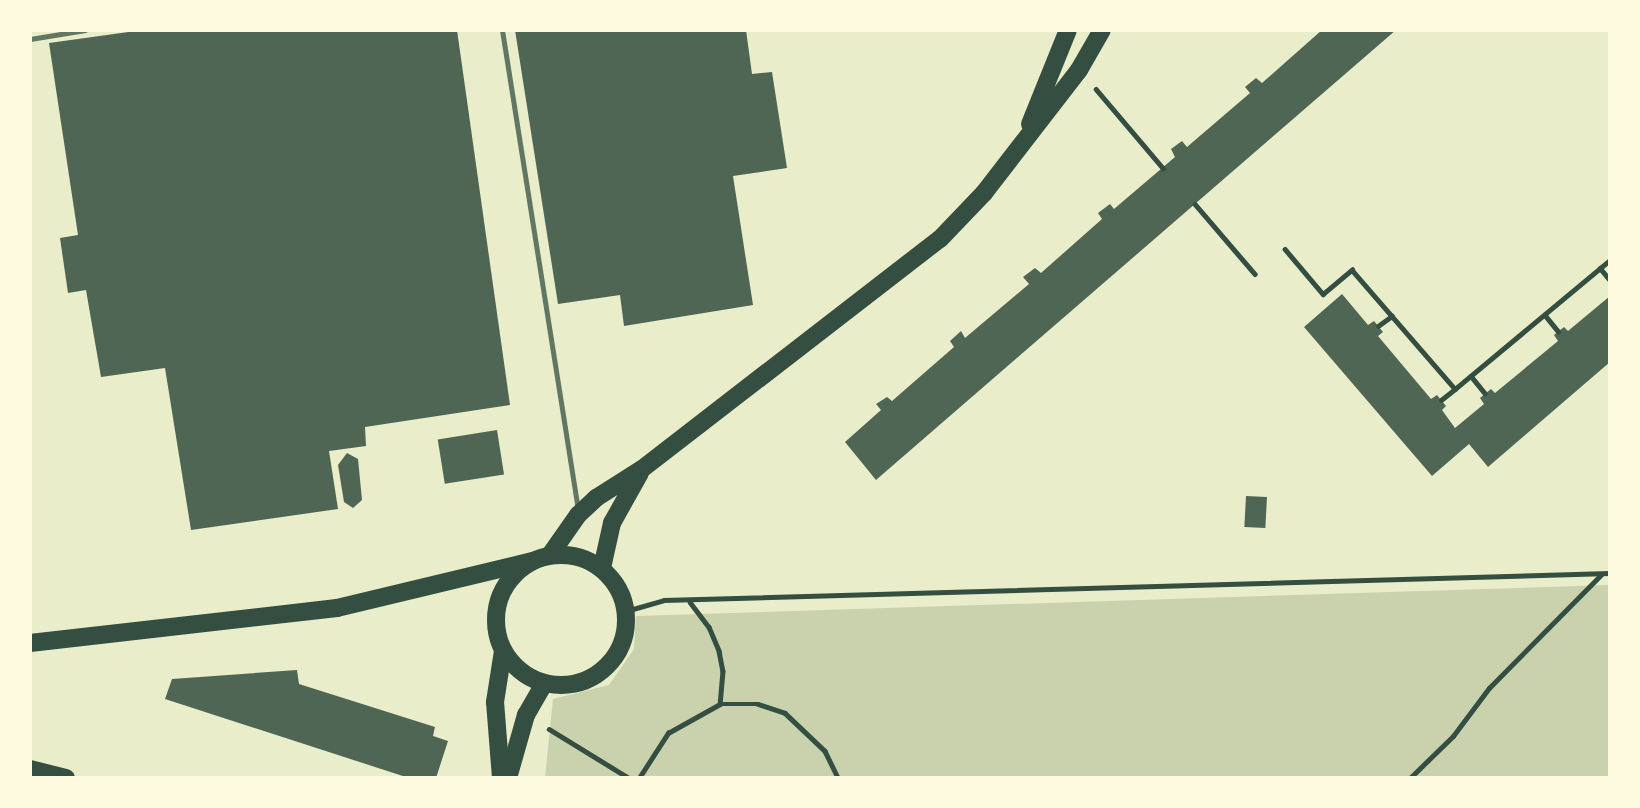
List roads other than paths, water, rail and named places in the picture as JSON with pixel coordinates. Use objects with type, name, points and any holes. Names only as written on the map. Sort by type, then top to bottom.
[{"type":"main road","points":[[1026,136],[1068,30]]},
{"type":"main road","points":[[33,641],[337,608],[542,558],[575,556],[602,568],[617,584],[626,611],[622,645],[602,672],[571,685],[544,684],[520,671],[503,651],[496,629],[498,606],[514,575],[542,558],[578,515],[642,470],[940,239],[984,193],[1079,70],[1102,30]]},
{"type":"main road","points":[[602,568],[612,523],[642,470]]},
{"type":"main road","points":[[501,778],[495,702],[503,651]]},
{"type":"main road","points":[[508,778],[526,715],[544,684]]},
{"type":"main road","points":[[30,769],[65,778]]},
{"type":"lane","points":[[30,39],[85,30]]},
{"type":"lane","points":[[502,30],[578,515]]}]
